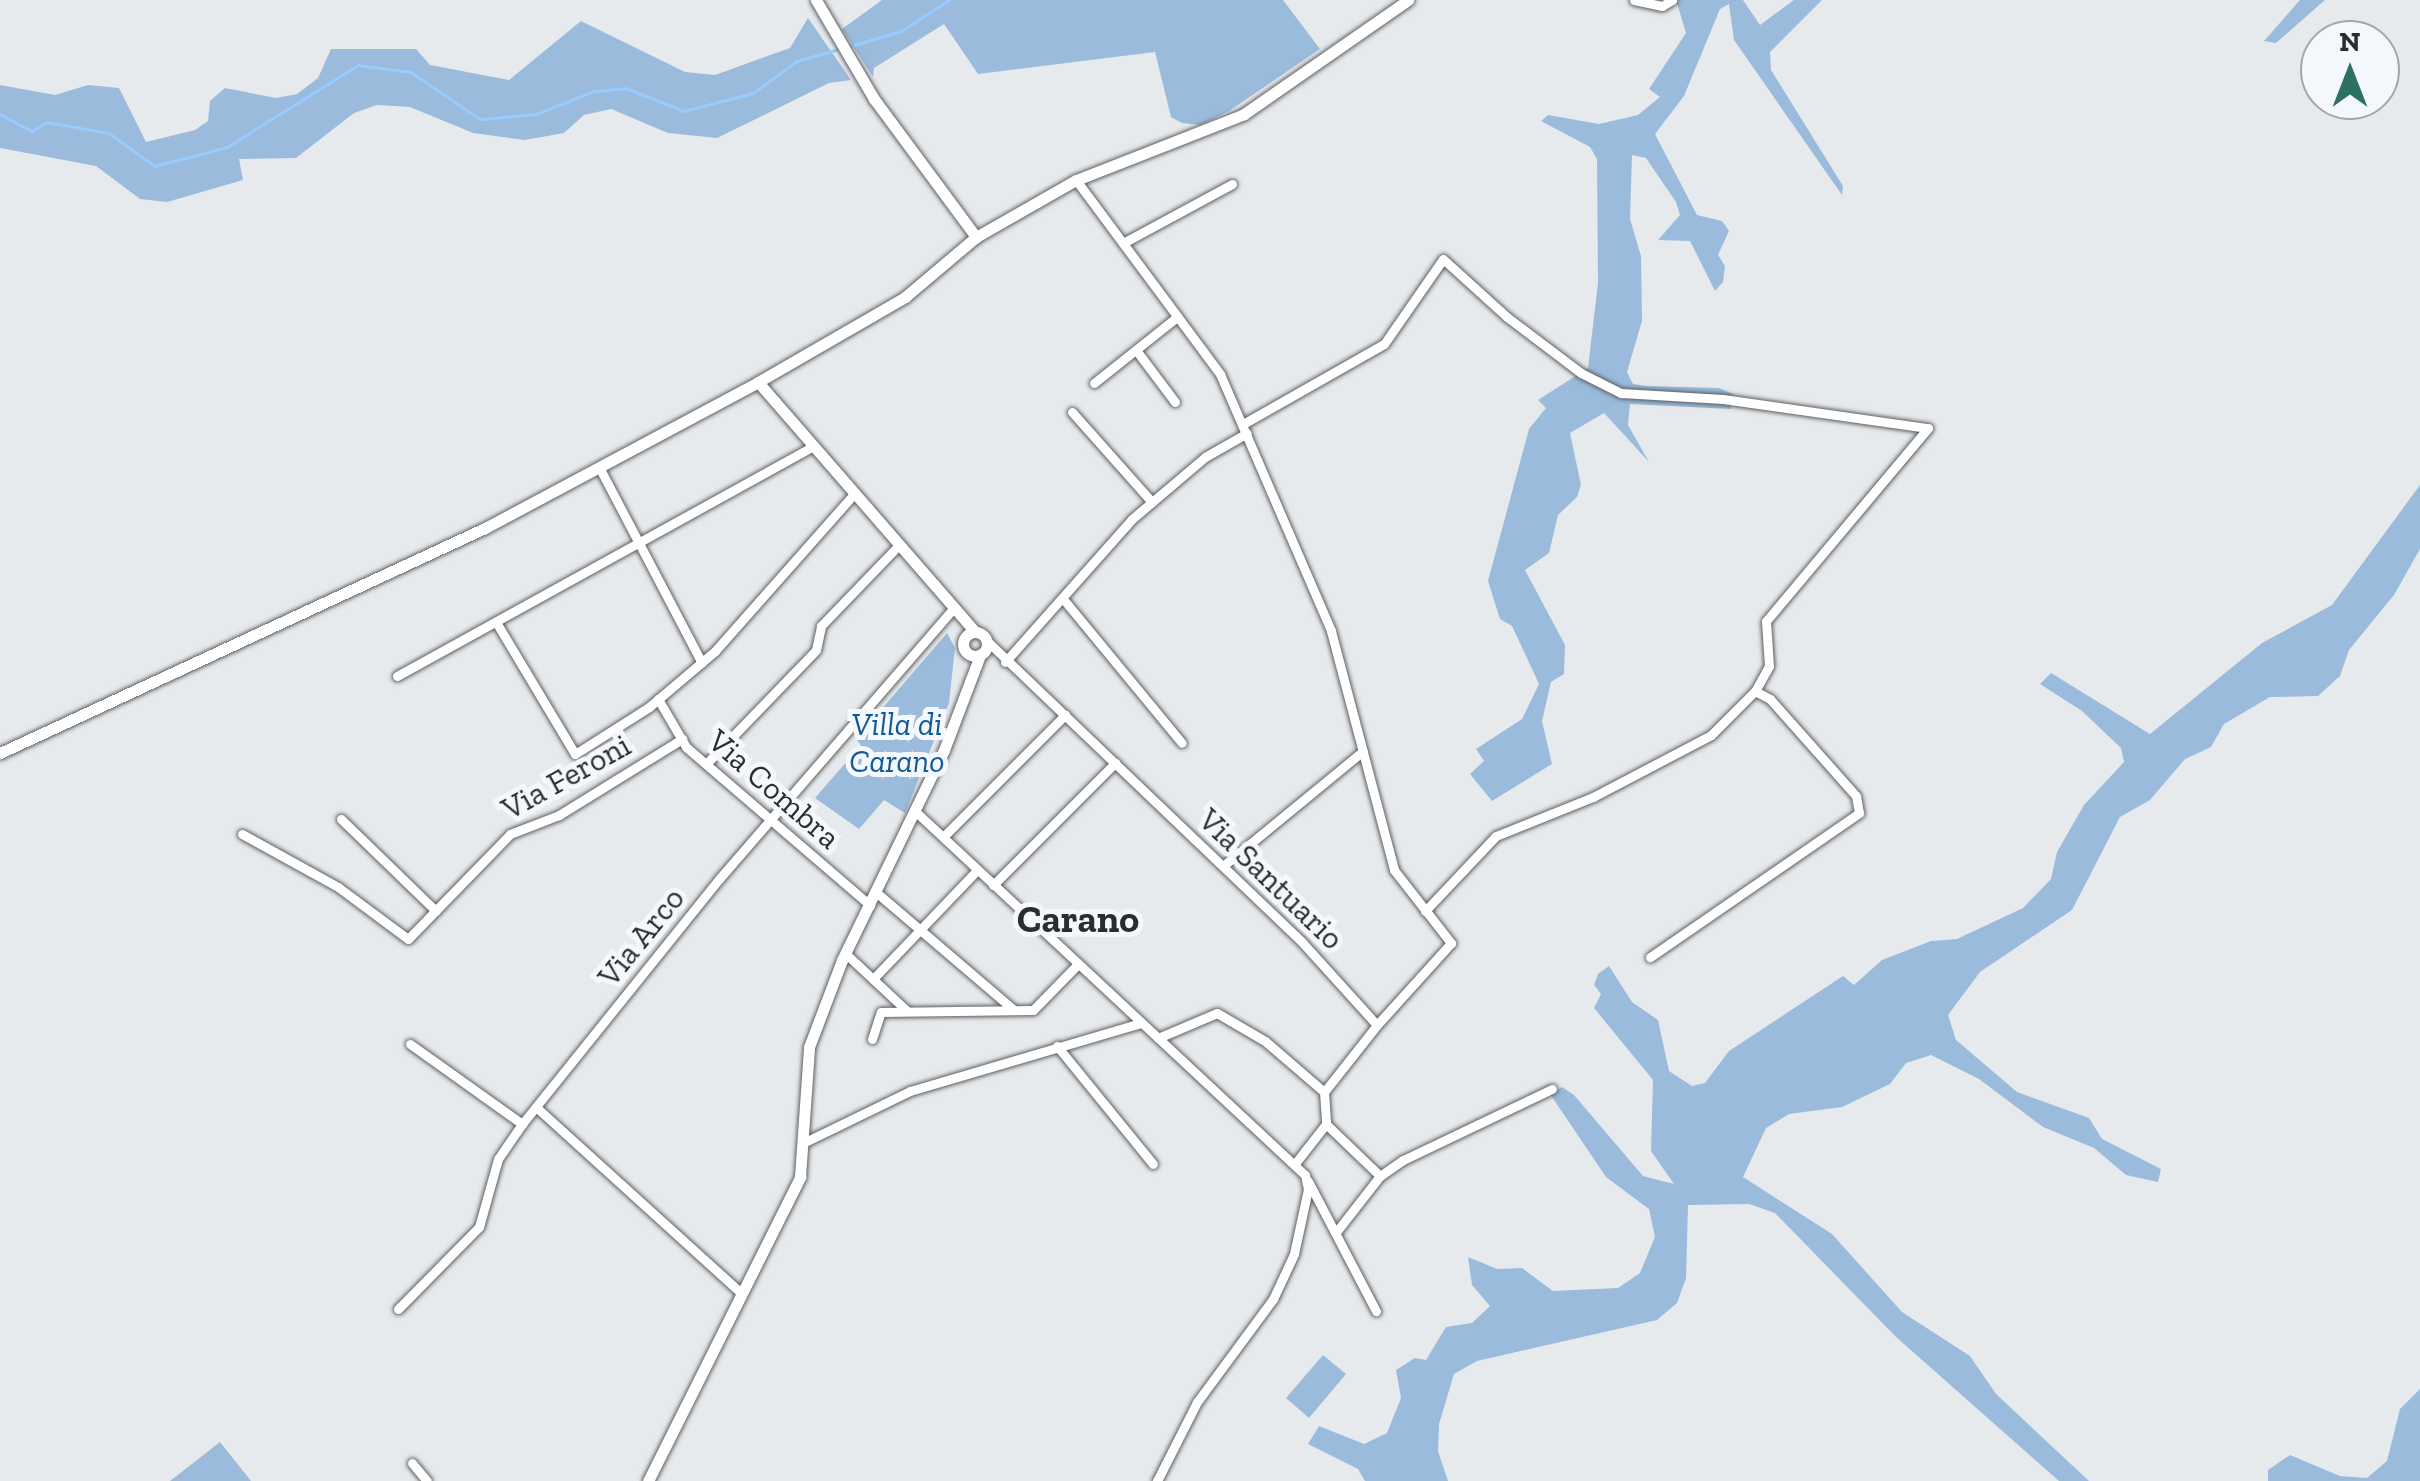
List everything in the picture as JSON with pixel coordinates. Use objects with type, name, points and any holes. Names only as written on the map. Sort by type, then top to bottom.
[{"type":"street","points":[[816,0],[874,98],[976,237]]},
{"type":"street","points":[[0,753],[485,528],[758,382],[906,298],[976,237],[1076,180],[1244,114],[1408,0]]},
{"type":"street","points":[[1634,0],[1662,6],[1672,0]]},
{"type":"street","points":[[1076,180],[1220,374],[1331,631],[1394,870],[1451,942],[1377,1024],[1324,1092],[1326,1124],[1297,1161]]},
{"type":"street","points":[[1123,243],[1232,184]]},
{"type":"street","points":[[1004,661],[1152,502],[1205,457],[1245,428],[1384,344],[1443,259],[1507,317],[1609,389],[1928,428],[1769,613],[1769,666],[1755,691],[1711,735],[1593,797],[1496,836],[1425,911]]},
{"type":"street","points":[[1094,383],[1177,317]]},
{"type":"street","points":[[1136,350],[1175,402]]},
{"type":"street","points":[[648,1481],[800,1177],[808,1141],[808,1047],[845,953],[916,812],[968,684],[976,645],[758,382]]},
{"type":"street","points":[[1072,412],[1152,502]]},
{"type":"street","points":[[398,676],[812,447]]},
{"type":"street","points":[[599,467],[702,663]]},
{"type":"street","points":[[496,622],[575,754],[658,700],[702,663],[853,494]]},
{"type":"street","points":[[706,764],[816,650],[820,626],[897,547]]},
{"type":"street","points":[[1064,600],[1182,743]]},
{"type":"street","name":"Via Arco","points":[[398,1309],[478,1227],[498,1159],[522,1124],[773,820],[953,614]]},
{"type":"street","name":"Via Santuario","points":[[976,645],[1004,661],[1065,715],[1223,866],[1377,1024]]},
{"type":"street","points":[[1650,957],[1860,808],[1770,698],[1755,691]]},
{"type":"street","name":"Via Combra","points":[[658,700],[682,739],[706,764],[874,899],[920,930],[1014,1010]]},
{"type":"street","points":[[943,838],[1065,715]]},
{"type":"street","name":"Via Feroni","points":[[242,834],[312,871],[408,939],[510,834],[550,820],[682,739]]},
{"type":"street","points":[[1223,866],[1363,751]]},
{"type":"street","points":[[993,884],[1115,763]]},
{"type":"street","points":[[916,812],[1078,965],[1297,1161],[1376,1311]]},
{"type":"street","points":[[340,819],[436,910]]},
{"type":"street","points":[[873,979],[977,870]]},
{"type":"street","points":[[845,953],[907,1011]]},
{"type":"street","points":[[872,1038],[880,1012],[1014,1010],[1045,1003],[1078,965]]},
{"type":"street","points":[[1158,1038],[1217,1013],[1265,1041],[1324,1092]]},
{"type":"street","points":[[808,1141],[910,1091],[1141,1022]]},
{"type":"street","points":[[410,1044],[522,1124]]},
{"type":"street","points":[[1057,1046],[1153,1164]]},
{"type":"street","points":[[1337,1231],[1380,1176],[1552,1088]]},
{"type":"street","points":[[536,1107],[741,1292]]},
{"type":"street","points":[[1326,1124],[1380,1176]]},
{"type":"street","points":[[1157,1481],[1197,1402],[1273,1299],[1294,1254],[1304,1175]]},
{"type":"street","points":[[412,1463],[427,1481]]},
{"type":"green space","points":[[882,0],[1283,0],[1320,49],[1229,111],[1200,125],[1182,123],[1171,117],[1155,52],[978,74],[944,24],[874,68],[873,77],[842,29]]},
{"type":"green space","points":[[1676,0],[1743,0],[1760,25],[1794,0],[1822,0],[1770,52],[1771,70],[1843,186],[1842,195],[1734,40],[1729,4],[1720,9],[1684,96],[1655,134],[1697,215],[1722,221],[1729,231],[1718,255],[1725,266],[1723,282],[1715,291],[1690,241],[1658,240],[1680,215],[1676,202],[1646,158],[1632,155],[1630,219],[1641,256],[1642,321],[1627,372],[1633,384],[1719,388],[1733,394],[1731,409],[1630,404],[1628,425],[1649,462],[1604,413],[1570,433],[1581,485],[1577,497],[1558,515],[1549,553],[1525,570],[1565,645],[1564,674],[1551,682],[1542,721],[1552,764],[1492,801],[1470,774],[1484,761],[1476,749],[1522,719],[1539,684],[1512,626],[1500,619],[1488,581],[1529,429],[1546,408],[1538,400],[1588,368],[1598,283],[1597,159],[1590,147],[1541,121],[1548,115],[1599,124],[1638,115],[1660,97],[1649,89],[1686,33]]},
{"type":"green space","points":[[2300,0],[2325,0],[2276,43],[2264,41]]},
{"type":"green space","points":[[808,18],[851,80],[829,83],[717,138],[668,133],[611,109],[584,115],[564,133],[525,140],[473,133],[410,107],[377,105],[354,113],[296,158],[239,159],[243,180],[167,202],[140,199],[96,166],[0,148],[0,85],[55,95],[88,85],[119,88],[146,142],[195,130],[208,121],[210,101],[225,88],[276,98],[297,94],[318,78],[331,49],[416,49],[430,65],[509,80],[581,21],[685,72],[715,75],[790,48]]},
{"type":"green space","points":[[2420,485],[2420,549],[2394,595],[2349,650],[2340,676],[2318,696],[2270,697],[2224,724],[2211,747],[2185,759],[2150,800],[2120,817],[2072,910],[1980,972],[1948,1015],[1956,1040],[2017,1092],[2089,1118],[2102,1139],[2161,1169],[2158,1182],[2126,1175],[2094,1148],[2043,1127],[1979,1079],[1931,1055],[1906,1063],[1890,1084],[1842,1107],[1789,1114],[1766,1128],[1743,1177],[1832,1234],[1902,1312],[1970,1356],[1996,1394],[2089,1481],[2059,1481],[1896,1337],[1775,1213],[1749,1204],[1688,1205],[1686,1278],[1677,1303],[1657,1320],[1477,1361],[1454,1374],[1439,1424],[1438,1451],[1448,1481],[1365,1481],[1358,1469],[1308,1444],[1319,1426],[1364,1444],[1387,1433],[1401,1398],[1396,1370],[1415,1358],[1426,1360],[1446,1327],[1472,1323],[1490,1306],[1472,1285],[1468,1257],[1497,1269],[1522,1268],[1553,1291],[1618,1288],[1640,1273],[1655,1237],[1649,1209],[1606,1177],[1550,1094],[1562,1087],[1574,1095],[1643,1176],[1674,1184],[1651,1151],[1653,1080],[1594,1008],[1601,994],[1594,985],[1598,974],[1609,966],[1632,1002],[1658,1020],[1669,1071],[1692,1086],[1705,1083],[1729,1051],[1843,976],[1854,985],[1882,960],[1931,941],[1957,939],[2023,908],[2051,879],[2057,852],[2084,805],[2124,762],[2121,748],[2082,711],[2040,684],[2051,673],[2150,734],[2262,643],[2332,605]]},
{"type":"green space","name":"Villa di Carano","points":[[947,633],[955,648],[949,703],[905,813],[884,800],[859,829],[815,798],[861,745],[856,739]]},
{"type":"green space","points":[[1323,1355],[1346,1374],[1309,1418],[1286,1398]]},
{"type":"green space","points":[[2420,1389],[2420,1481],[2268,1481],[2268,1470],[2290,1455],[2340,1476],[2367,1478],[2387,1461],[2400,1409]]},
{"type":"green space","points":[[220,1442],[251,1481],[170,1481]]},
{"type":"waterway","points":[[847,47],[901,31],[949,0]]},
{"type":"waterway","points":[[0,114],[32,131],[47,122],[109,133],[155,166],[227,147],[358,65],[411,72],[480,119],[537,114],[594,91],[626,88],[684,111],[753,93],[797,61],[839,49]]},
{"type":"district","name":"Carano","points":[[1078,920]]}]
